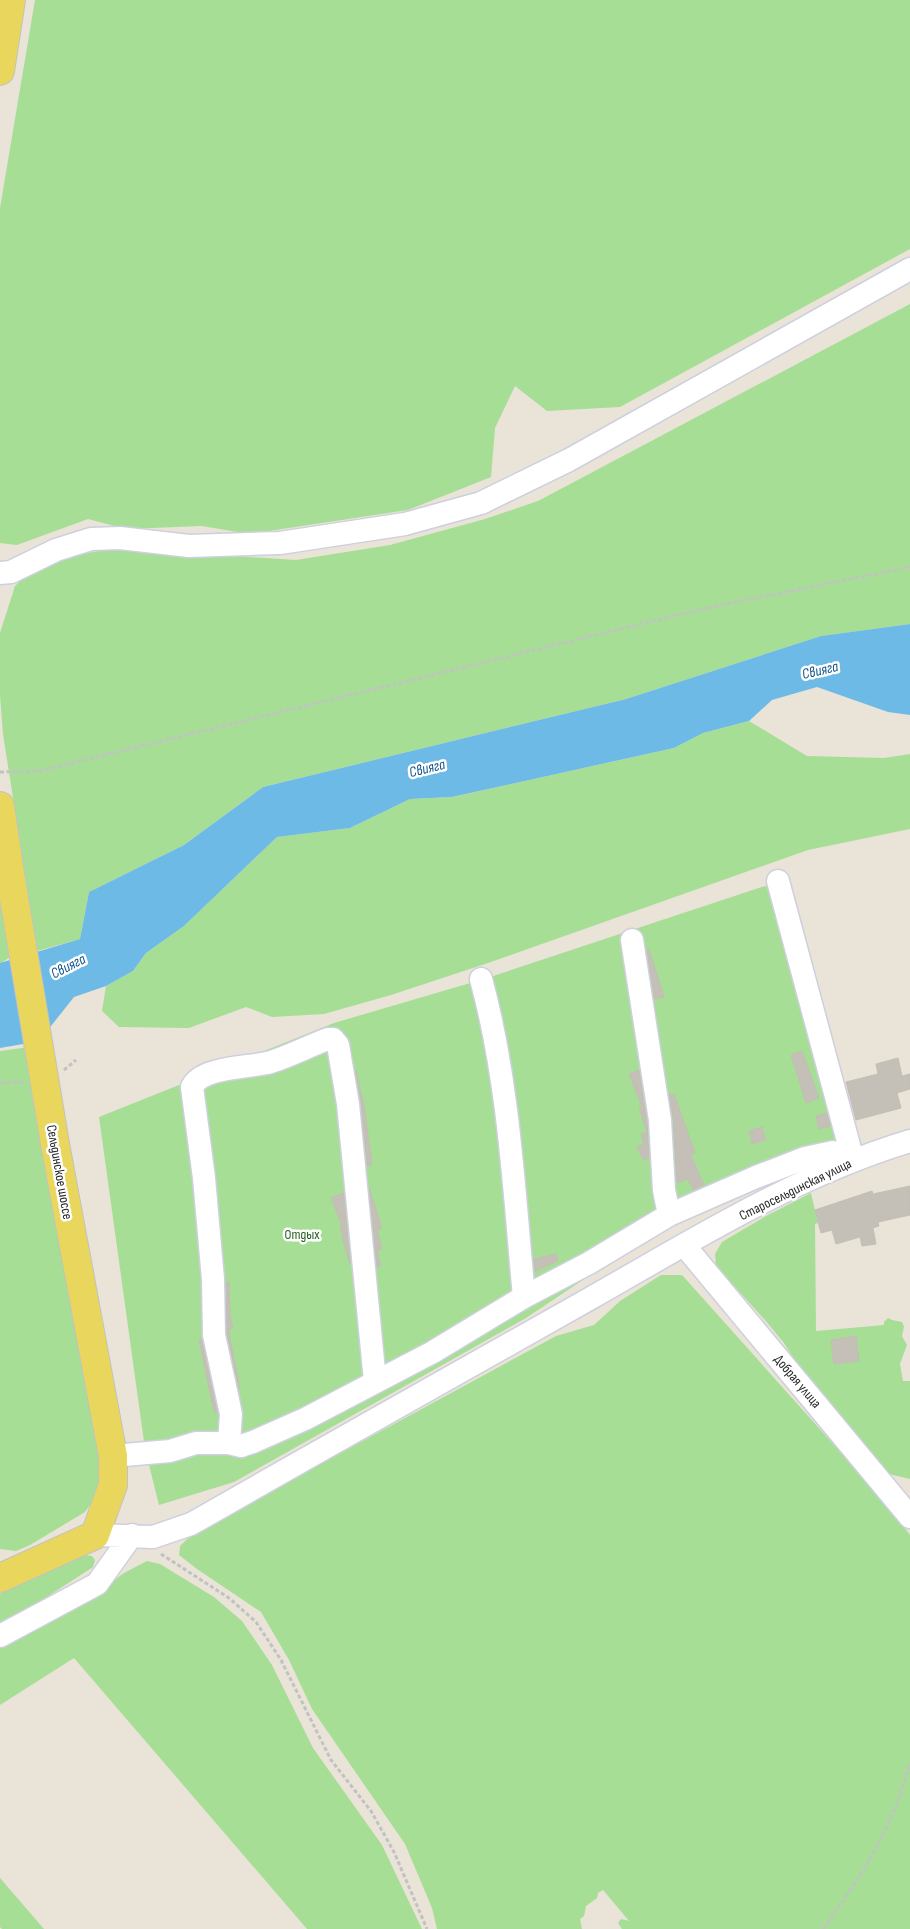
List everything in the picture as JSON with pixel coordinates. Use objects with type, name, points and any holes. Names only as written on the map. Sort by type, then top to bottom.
[{"type":"main road","points":[[0,71],[11,0]]},
{"type":"main road","name":"Сельдинское шоссе","points":[[0,806],[55,1144],[113,1456],[113,1485],[95,1535]]},
{"type":"main road","points":[[0,1578],[95,1535]]},
{"type":"street","points":[[0,574],[11,572],[56,550],[91,539],[120,538],[189,546],[280,543],[406,524],[481,503],[569,460],[910,269]]},
{"type":"street","points":[[778,881],[849,1162]]},
{"type":"street","points":[[632,940],[660,1120],[664,1190],[669,1216]]},
{"type":"street","points":[[481,979],[491,1016],[507,1122],[524,1297]]},
{"type":"street","points":[[228,1443],[230,1414],[214,1334],[213,1279],[204,1178],[192,1087],[201,1077],[222,1070],[270,1062],[328,1039],[333,1039],[338,1045],[348,1104],[375,1381]]},
{"type":"street","name":"Старосельдинская улица","points":[[95,1535],[153,1537],[191,1524],[684,1245],[791,1188],[849,1162],[910,1141]]},
{"type":"street","points":[[113,1456],[170,1451],[196,1443],[228,1443],[241,1446],[253,1442],[305,1419],[433,1352],[524,1297],[589,1263],[669,1216],[756,1177],[805,1158],[833,1152],[849,1162]]},
{"type":"street","name":"Добрая улица","points":[[684,1245],[910,1517]]},
{"type":"street","points":[[886,1486],[910,1488]]},
{"type":"street","points":[[0,1636],[97,1584],[132,1535]]},
{"type":"path","points":[[0,772],[39,771],[702,609],[910,567]]},
{"type":"path","points":[[132,1535],[229,1598],[256,1622],[280,1660],[331,1760],[371,1811],[394,1852],[427,1929]]},
{"type":"path","points":[[822,1929],[849,1894],[872,1856],[895,1809],[910,1762]]},
{"type":"green space","points":[[35,0],[910,0],[910,249],[620,407],[547,411],[515,386],[495,428],[491,477],[408,510],[249,534],[202,526],[126,529],[88,519],[17,545],[0,543],[0,208]]},
{"type":"green space","points":[[910,304],[910,624],[821,636],[626,699],[263,787],[184,845],[89,892],[80,939],[37,951],[3,734],[0,695],[0,633],[15,586],[28,573],[68,557],[113,548],[296,560],[390,545],[485,519],[538,501]]},
{"type":"green space","points":[[749,721],[807,756],[884,758],[910,754],[910,829],[808,850],[488,963],[391,995],[324,1014],[272,1017],[246,1007],[189,1028],[119,1027],[102,1011],[106,986],[133,971],[146,953],[184,926],[277,837],[350,828],[410,799],[453,797],[674,748],[703,733]]},
{"type":"green space","name":"Отдых","points":[[765,886],[773,889],[777,923],[844,1151],[680,1215],[526,1318],[234,1482],[159,1505],[145,1449],[99,1117],[334,1023],[484,979]]},
{"type":"green space","points":[[0,889],[10,957],[0,964]]},
{"type":"green space","points":[[29,1047],[101,1462],[100,1488],[85,1512],[30,1545],[16,1551],[0,1549],[0,1051]]},
{"type":"green space","points":[[811,1193],[818,1223],[815,1224],[816,1331],[884,1325],[888,1318],[902,1322],[904,1327],[902,1336],[907,1345],[900,1364],[903,1381],[910,1381],[910,1479],[889,1474],[799,1367],[784,1343],[765,1320],[716,1266],[715,1254],[722,1242],[766,1216]]},
{"type":"green space","points":[[661,1275],[682,1275],[878,1494],[910,1535],[910,1929],[622,1929],[618,1923],[621,1919],[629,1921],[603,1890],[598,1893],[597,1898],[586,1906],[584,1916],[580,1919],[582,1929],[437,1929],[432,1908],[405,1844],[312,1709],[289,1660],[261,1612],[179,1555],[180,1546],[187,1539],[556,1336],[594,1325],[620,1301]]},
{"type":"green space","points":[[79,1554],[92,1556],[95,1560],[93,1567],[36,1604],[0,1623],[0,1594],[35,1572]]},
{"type":"green space","points":[[147,1561],[160,1564],[214,1597],[242,1621],[272,1665],[313,1748],[382,1845],[422,1929],[307,1929],[74,1658],[0,1705],[0,1645],[101,1590],[124,1573]]},
{"type":"green space","points":[[0,1878],[44,1929],[2,1929],[0,1927]]},
{"type":"water","name":"Свияга","points":[[910,624],[910,715],[888,712],[817,687],[772,700],[749,721],[703,733],[674,748],[452,797],[410,799],[350,828],[277,837],[184,926],[146,953],[133,971],[106,986],[74,997],[47,1031],[29,1043],[0,1048],[0,963],[80,939],[89,892],[184,845],[263,787],[626,699],[821,636]]},
{"type":"building","points":[[649,949],[664,997],[654,999],[647,950]]},
{"type":"building","points":[[802,1051],[819,1098],[806,1103],[791,1055]]},
{"type":"building","points":[[898,1058],[902,1076],[910,1074],[910,1089],[897,1093],[901,1108],[856,1120],[846,1082],[878,1074],[876,1064]]},
{"type":"building","points":[[639,1070],[647,1121],[649,1158],[643,1160],[637,1147],[644,1144],[641,1134],[647,1132],[639,1108],[642,1107],[629,1074]]},
{"type":"building","points":[[356,1071],[365,1110],[372,1165],[367,1166],[361,1103]]},
{"type":"building","points":[[674,1094],[695,1153],[691,1155],[704,1185],[693,1190],[688,1179],[677,1183],[673,1119],[669,1095]]},
{"type":"building","points":[[827,1113],[830,1126],[819,1129],[816,1116]]},
{"type":"building","points":[[762,1127],[766,1140],[752,1144],[749,1131]]},
{"type":"building","points":[[910,1186],[910,1215],[878,1222],[879,1226],[873,1228],[876,1244],[862,1246],[860,1237],[836,1244],[832,1230],[821,1233],[815,1210],[872,1191],[873,1194]]},
{"type":"building","points":[[369,1187],[382,1228],[377,1230],[382,1249],[377,1250],[381,1266],[377,1267]]},
{"type":"building","points":[[344,1193],[350,1264],[340,1226],[342,1225],[331,1198]]},
{"type":"building","points":[[556,1254],[558,1261],[535,1271],[534,1259]]},
{"type":"building","points":[[229,1282],[230,1315],[233,1329],[228,1329],[239,1389],[227,1333],[226,1283]]},
{"type":"building","points":[[856,1336],[859,1361],[834,1364],[831,1340]]},
{"type":"building","points":[[199,1340],[202,1340],[217,1412],[214,1412]]}]
